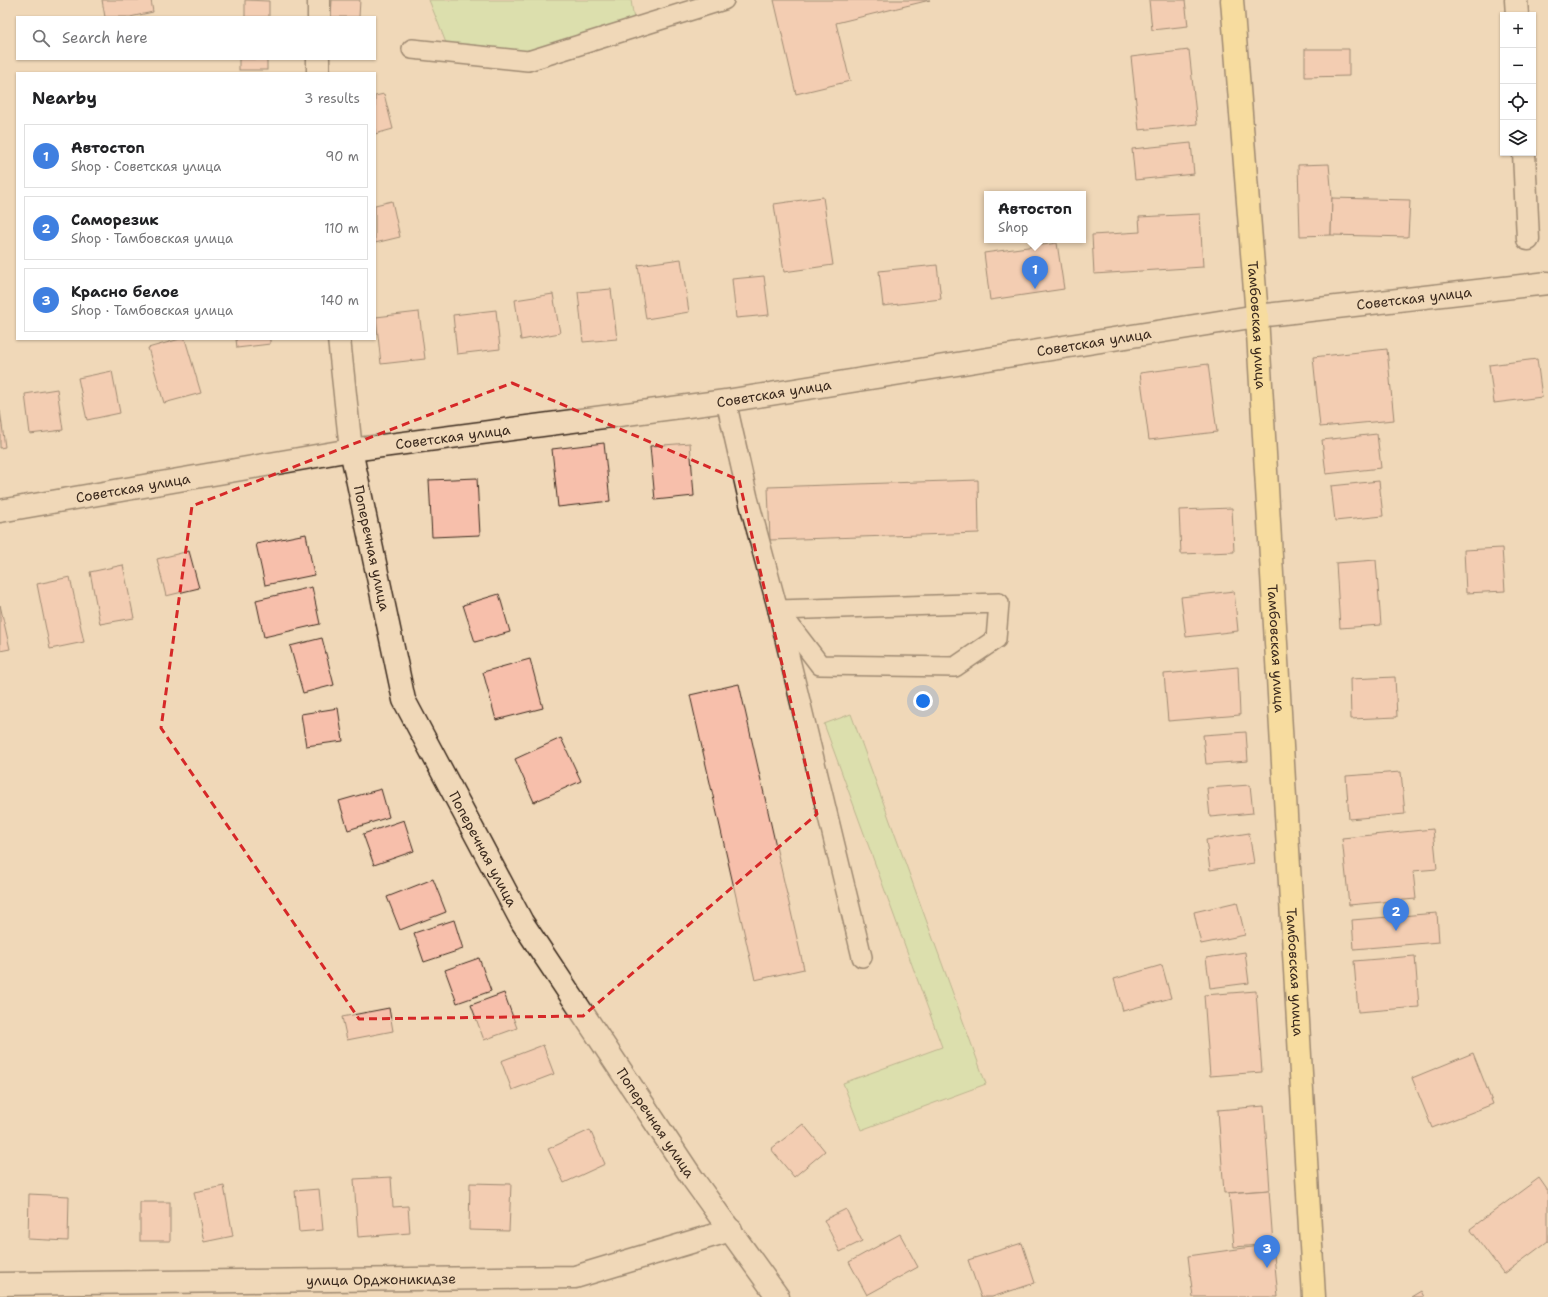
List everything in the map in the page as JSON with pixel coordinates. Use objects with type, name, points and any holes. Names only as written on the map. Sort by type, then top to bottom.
[{"type":"main road","name":"Тамбовская улица","points":[[1232,0],[1257,316],[1314,1297]]},
{"type":"street","points":[[319,0],[319,16]]},
{"type":"street","points":[[1516,0],[1517,12]]},
{"type":"street","points":[[318,60],[318,72]]},
{"type":"street","points":[[1524,156],[1528,239]]},
{"type":"street","name":"Советская улица","points":[[0,511],[351,450],[726,402],[1257,316],[1548,283]]},
{"type":"street","name":"Поперечная улица","points":[[339,340],[351,450],[404,700],[522,922],[693,1179],[778,1297]]},
{"type":"street","name":"улица Орджоникидзе","points":[[0,1284],[575,1277],[730,1230]]},
{"type":"lane","points":[[412,50],[528,61],[724,0]]},
{"type":"lane","points":[[726,402],[748,498],[778,610],[862,956]]},
{"type":"lane","points":[[975,603],[999,603],[996,639],[955,667],[820,665],[778,610],[975,603]]},
{"type":"highlighted area","points":[[512,383],[739,480],[817,814],[583,1016],[359,1019],[161,728],[192,506]]},
{"type":"green space","points":[[429,0],[631,0],[635,27],[528,61],[450,53]]},
{"type":"green space","points":[[851,714],[986,1084],[861,1130],[843,1083],[942,1047],[824,724]]},
{"type":"building","points":[[102,0],[151,0],[153,12],[135,16],[105,16]]},
{"type":"building","points":[[245,0],[269,1],[269,16],[245,16]]},
{"type":"building","points":[[332,0],[360,0],[359,16],[331,16]]},
{"type":"building","points":[[774,0],[930,0],[836,23],[850,81],[796,94]]},
{"type":"building","points":[[1149,0],[1185,0],[1188,26],[1152,30]]},
{"type":"building","points":[[1305,49],[1349,49],[1349,76],[1305,77]]},
{"type":"building","points":[[1189,50],[1197,124],[1139,130],[1131,57]]},
{"type":"building","points":[[239,60],[267,60],[267,70],[239,70]]},
{"type":"building","points":[[384,94],[393,129],[376,134],[376,96]]},
{"type":"building","points":[[1191,143],[1194,174],[1135,180],[1132,149]]},
{"type":"building","points":[[1329,164],[1332,198],[1331,235],[1300,236],[1298,165]]},
{"type":"building","points":[[823,197],[833,265],[784,272],[774,204]]},
{"type":"building","points":[[1332,198],[1410,200],[1408,237],[1331,235]]},
{"type":"building","points":[[392,201],[400,237],[376,243],[376,205]]},
{"type":"building","points":[[1200,214],[1203,267],[1094,274],[1092,235],[1140,232],[1139,217]]},
{"type":"building","points":[[1057,243],[1064,289],[990,300],[984,253]]},
{"type":"building","points":[[681,259],[689,312],[646,319],[638,265]]},
{"type":"building","points":[[937,265],[941,299],[883,306],[879,271]]},
{"type":"building","points":[[764,276],[769,315],[736,318],[732,279]]},
{"type":"building","points":[[611,289],[617,339],[583,342],[578,292]]},
{"type":"building","points":[[553,294],[560,333],[521,340],[515,300]]},
{"type":"building","points":[[496,310],[500,349],[457,354],[453,315]]},
{"type":"building","points":[[419,312],[425,359],[381,364],[376,317]]},
{"type":"building","points":[[176,340],[185,340],[201,393],[164,403],[148,348]]},
{"type":"building","points":[[236,340],[270,340],[270,344],[237,348]]},
{"type":"building","points":[[1387,349],[1394,420],[1320,427],[1313,357]]},
{"type":"building","points":[[1537,359],[1542,397],[1494,403],[1489,365]]},
{"type":"building","points":[[1208,364],[1217,432],[1149,440],[1140,373]]},
{"type":"building","points":[[112,371],[120,413],[87,420],[78,378]]},
{"type":"building","points":[[57,389],[63,430],[30,434],[25,394]]},
{"type":"building","points":[[0,410],[5,447],[0,448]]},
{"type":"building","points":[[1377,434],[1381,468],[1326,474],[1322,440]]},
{"type":"building","points":[[604,443],[610,501],[558,507],[552,449]]},
{"type":"building","points":[[690,443],[694,496],[655,500],[650,446]]},
{"type":"building","points":[[477,478],[480,535],[432,537],[429,480]]},
{"type":"building","points":[[978,480],[979,533],[770,540],[768,487]]},
{"type":"building","points":[[1379,481],[1383,516],[1335,521],[1331,486]]},
{"type":"building","points":[[1232,508],[1234,552],[1181,554],[1179,510]]},
{"type":"building","points":[[306,534],[314,575],[265,585],[256,544]]},
{"type":"building","points":[[1502,548],[1505,591],[1466,593],[1464,550]]},
{"type":"building","points":[[189,551],[199,588],[166,596],[157,559]]},
{"type":"building","points":[[1376,560],[1381,625],[1340,628],[1336,563]]},
{"type":"building","points":[[123,565],[134,618],[100,624],[90,572]]},
{"type":"building","points":[[70,577],[84,642],[50,649],[37,584]]},
{"type":"building","points":[[312,587],[320,624],[264,637],[256,600]]},
{"type":"building","points":[[1234,591],[1238,631],[1186,637],[1181,597]]},
{"type":"building","points":[[499,594],[510,632],[475,642],[463,605]]},
{"type":"building","points":[[0,605],[10,649],[0,651]]},
{"type":"building","points":[[322,638],[334,685],[303,693],[290,646]]},
{"type":"building","points":[[530,659],[543,708],[496,720],[483,672]]},
{"type":"building","points":[[1238,667],[1240,715],[1168,721],[1164,674]]},
{"type":"building","points":[[1395,677],[1397,717],[1351,719],[1350,679]]},
{"type":"building","points":[[739,684],[804,969],[755,980],[690,695]]},
{"type":"building","points":[[338,708],[343,741],[306,746],[301,714]]},
{"type":"building","points":[[1246,732],[1248,761],[1206,764],[1203,735]]},
{"type":"building","points":[[561,738],[581,781],[534,802],[515,759]]},
{"type":"building","points":[[1401,772],[1405,814],[1349,819],[1346,776]]},
{"type":"building","points":[[1250,785],[1253,813],[1210,817],[1207,788]]},
{"type":"building","points":[[381,789],[389,817],[348,830],[339,801]]},
{"type":"building","points":[[404,820],[414,851],[374,865],[363,834]]},
{"type":"building","points":[[1433,829],[1437,869],[1413,871],[1416,899],[1349,905],[1342,838]]},
{"type":"building","points":[[1249,833],[1254,863],[1210,870],[1206,840]]},
{"type":"building","points":[[433,879],[446,912],[400,930],[387,897]]},
{"type":"building","points":[[1237,902],[1245,935],[1201,944],[1194,912]]},
{"type":"building","points":[[1437,913],[1439,942],[1354,949],[1352,920]]},
{"type":"building","points":[[454,920],[463,949],[424,962],[414,933]]},
{"type":"building","points":[[1245,952],[1249,983],[1210,988],[1206,958]]},
{"type":"building","points":[[1415,956],[1419,1007],[1358,1012],[1354,961]]},
{"type":"building","points":[[479,958],[491,991],[457,1003],[445,970]]},
{"type":"building","points":[[1162,965],[1171,998],[1123,1011],[1114,979]]},
{"type":"building","points":[[1256,991],[1262,1072],[1210,1076],[1204,995]]},
{"type":"building","points":[[504,993],[517,1028],[484,1040],[471,1005]]},
{"type":"building","points":[[389,1008],[393,1031],[347,1040],[342,1017]]},
{"type":"building","points":[[543,1045],[554,1074],[512,1090],[501,1061]]},
{"type":"building","points":[[1473,1053],[1493,1104],[1432,1128],[1412,1078]]},
{"type":"building","points":[[1264,1106],[1270,1190],[1224,1193],[1218,1110]]},
{"type":"building","points":[[803,1124],[825,1151],[794,1177],[771,1149]]},
{"type":"building","points":[[590,1130],[605,1164],[564,1183],[548,1149]]},
{"type":"building","points":[[391,1177],[393,1207],[408,1206],[410,1233],[358,1237],[354,1179]]},
{"type":"building","points":[[1539,1178],[1548,1191],[1548,1241],[1504,1274],[1470,1229]]},
{"type":"building","points":[[470,1183],[511,1184],[509,1231],[469,1230]]},
{"type":"building","points":[[224,1186],[233,1236],[204,1242],[194,1192]]},
{"type":"building","points":[[319,1189],[323,1230],[299,1232],[295,1191]]},
{"type":"building","points":[[1269,1190],[1273,1244],[1234,1247],[1229,1193]]},
{"type":"building","points":[[29,1194],[69,1196],[68,1241],[28,1239]]},
{"type":"building","points":[[140,1202],[170,1202],[170,1241],[140,1241]]},
{"type":"building","points":[[846,1209],[862,1241],[840,1252],[824,1220]]},
{"type":"building","points":[[900,1234],[918,1267],[867,1295],[849,1262]]},
{"type":"building","points":[[1022,1243],[1035,1283],[992,1297],[981,1297],[968,1260]]},
{"type":"building","points":[[1273,1244],[1278,1297],[1193,1297],[1188,1256]]},
{"type":"building","points":[[1421,1291],[1424,1297],[1411,1297]]},
{"type":"place","name":"Автостоп","points":[[1035,289]]},
{"type":"place","name":"Саморезик","points":[[1396,931]]},
{"type":"place","name":"Красно белое","points":[[1267,1268]]}]
